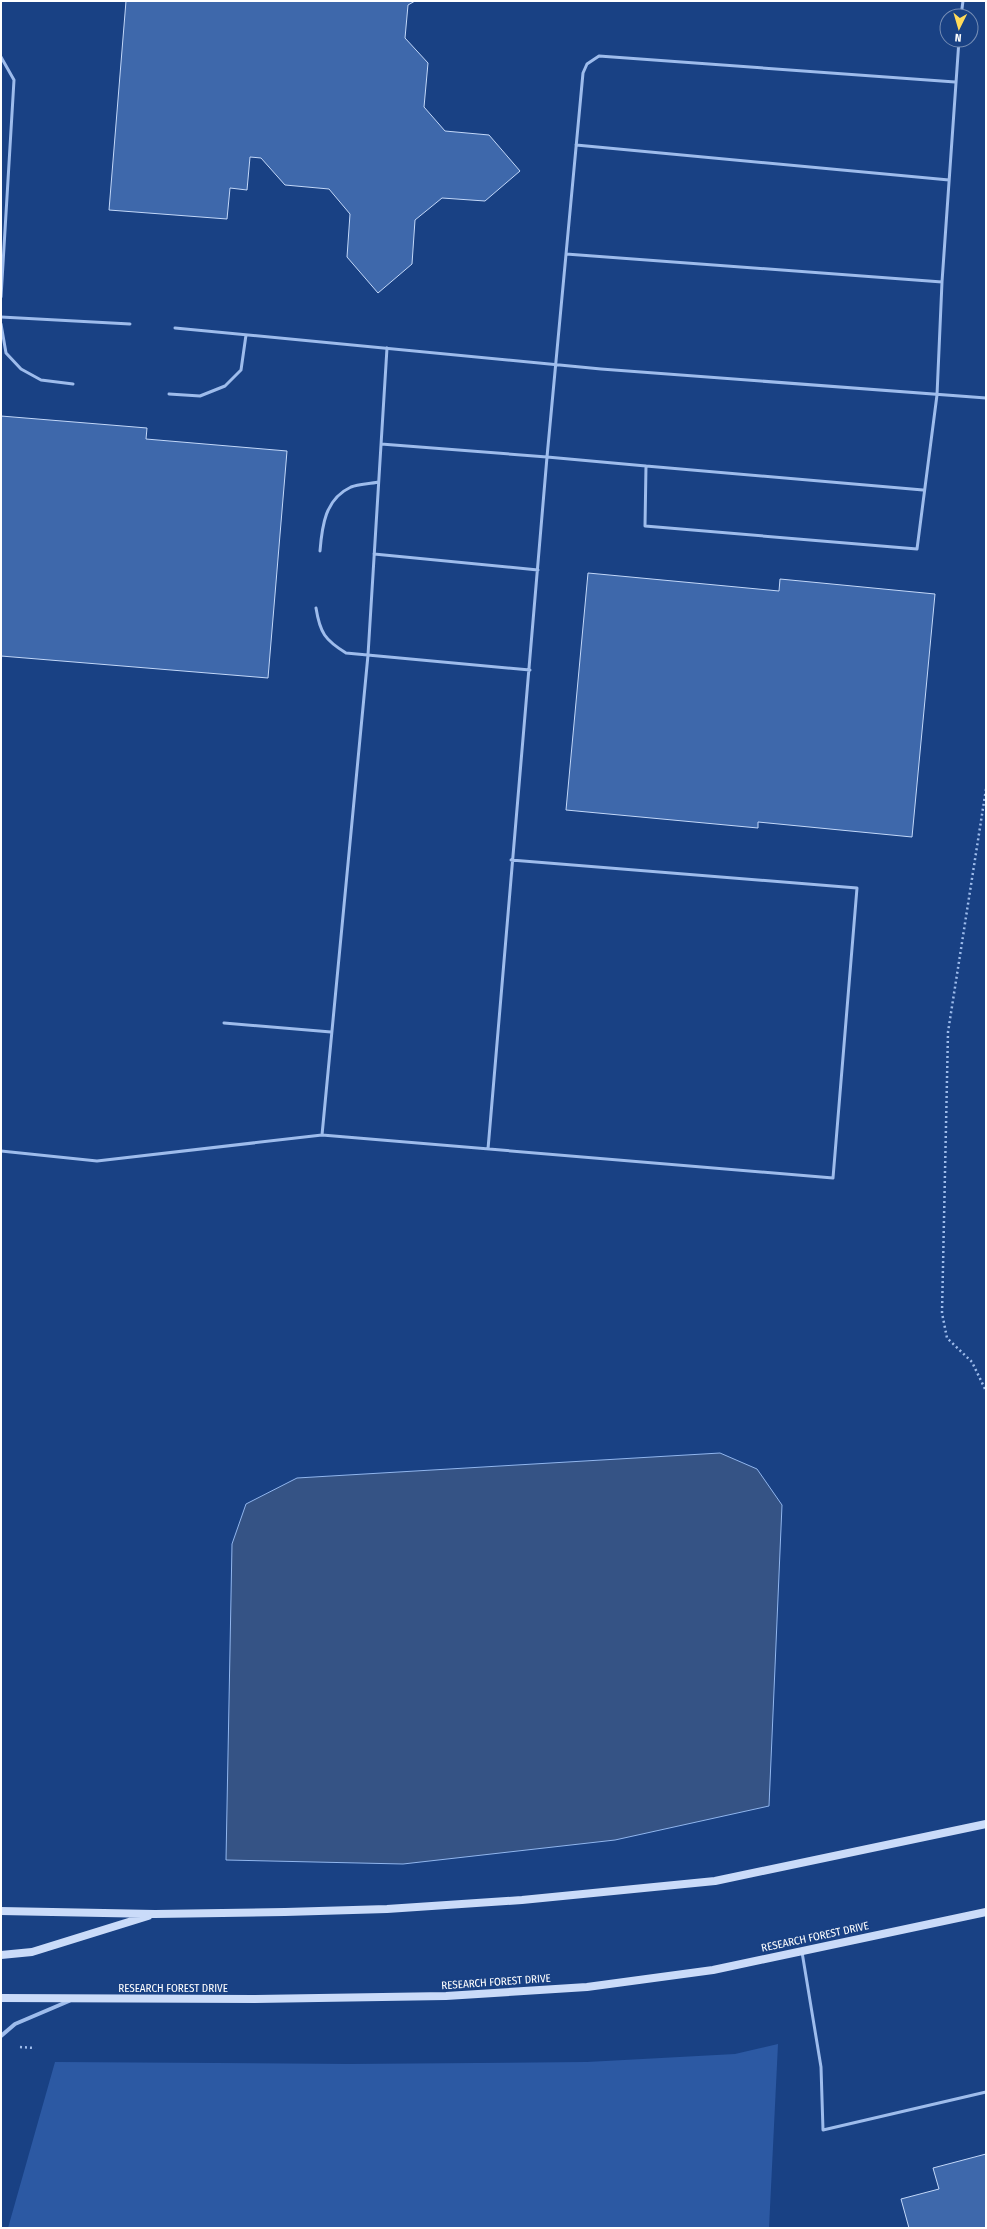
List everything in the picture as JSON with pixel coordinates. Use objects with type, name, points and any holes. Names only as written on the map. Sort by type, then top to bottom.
[{"type":"main road","points":[[1,1911],[155,1914],[387,1910],[522,1900],[715,1881],[986,1824]]},
{"type":"main road","name":"RESEARCH FOREST DRIVE","points":[[1,1998],[255,1999],[462,1995],[587,1987],[713,1970],[986,1912]]},
{"type":"main road","points":[[1,1955],[32,1952],[155,1914]]},
{"type":"street","points":[[1,2036],[15,2024],[76,1998]]},
{"type":"lane","points":[[646,466],[645,526],[916,549],[937,395],[942,282],[958,48]]},
{"type":"lane","points":[[488,1149],[511,860],[530,670],[582,73],[587,64],[599,56],[956,82]]},
{"type":"lane","points":[[1,57],[14,80],[1,297]]},
{"type":"lane","points":[[576,145],[949,180]]},
{"type":"lane","points":[[566,254],[942,282]]},
{"type":"lane","points":[[1,317],[130,324]]},
{"type":"lane","points":[[1,324],[6,353],[21,369],[40,380],[73,384]]},
{"type":"lane","points":[[175,328],[556,364],[986,398]]},
{"type":"lane","points":[[169,394],[200,396],[225,386],[241,370],[246,335]]},
{"type":"lane","points":[[322,1135],[368,655],[387,348]]},
{"type":"lane","points":[[381,444],[923,490]]},
{"type":"lane","points":[[320,551],[322,521],[335,499],[351,487],[378,482]]},
{"type":"lane","points":[[374,554],[538,570]]},
{"type":"lane","points":[[316,608],[319,626],[329,642],[346,653],[530,670]]},
{"type":"lane","points":[[1,1151],[97,1161],[322,1135],[833,1178],[857,888],[511,860]]},
{"type":"lane","points":[[224,1023],[331,1032]]},
{"type":"lane","points":[[802,1951],[821,2067],[823,2130],[986,2092]]},
{"type":"path","points":[[986,789],[948,1032],[942,1313],[946,1338],[972,1362],[986,1391]]},
{"type":"shaded area","points":[[720,1453],[757,1469],[782,1505],[769,1806],[615,1840],[403,1864],[226,1860],[232,1544],[246,1504],[297,1478]]},
{"type":"shaded area","points":[[778,2044],[769,2228],[8,2228],[55,2062],[349,2064],[587,2062],[735,2054]]},
{"type":"building","points":[[126,1],[415,1],[408,5],[405,38],[428,63],[424,107],[445,131],[489,135],[520,171],[485,201],[442,198],[415,220],[412,264],[378,293],[347,257],[350,214],[329,189],[285,185],[261,158],[250,157],[247,190],[230,188],[227,219],[109,210]]},
{"type":"building","points":[[1,416],[147,428],[146,439],[287,451],[268,678],[1,656]]},
{"type":"building","points":[[588,573],[779,591],[780,579],[935,594],[912,837],[758,822],[758,828],[566,810]]},
{"type":"building","points":[[986,2154],[986,2228],[909,2228],[901,2199],[939,2189],[933,2168]]}]
